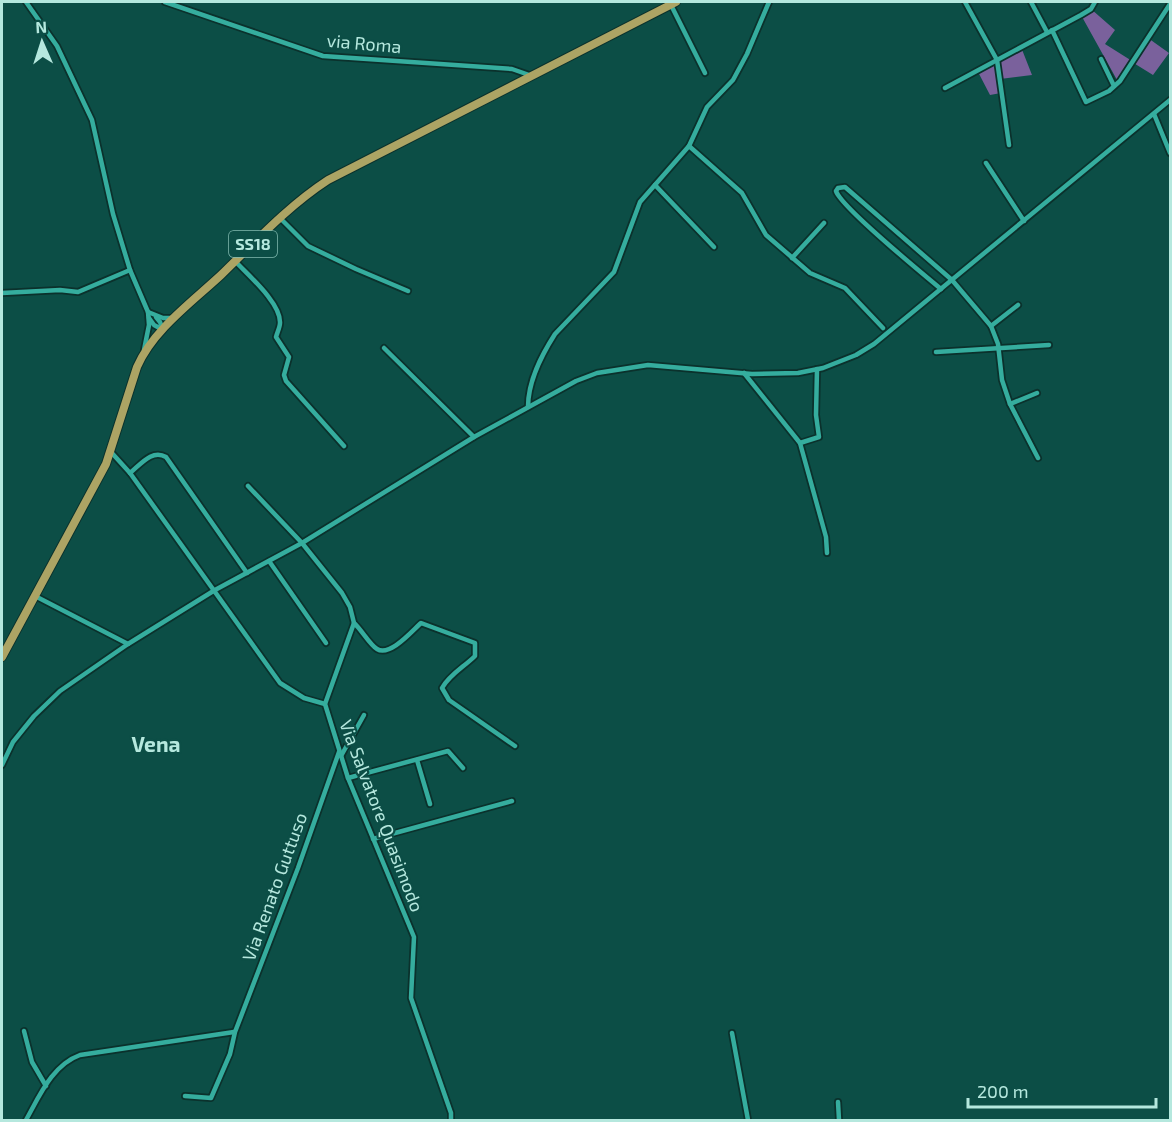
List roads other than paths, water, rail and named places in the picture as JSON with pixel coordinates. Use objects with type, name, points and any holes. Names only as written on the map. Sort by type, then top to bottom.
[{"type":"main road","name":"SS18","points":[[2,657],[106,464],[142,355],[177,316],[280,218],[310,192],[346,169],[673,3]]},
{"type":"street","points":[[26,2],[57,46],[92,120],[113,214],[130,270],[154,325],[163,330]]},
{"type":"street","name":"via Roma","points":[[165,2],[322,56],[512,69],[532,76]]},
{"type":"street","points":[[528,407],[528,392],[555,334],[614,272],[640,202],[689,146],[707,107],[733,80],[747,54],[769,2]]},
{"type":"street","points":[[965,2],[997,60],[1009,145]]},
{"type":"street","points":[[1031,2],[1086,102],[1109,91],[1114,86],[1170,4]]},
{"type":"street","points":[[945,88],[1091,9],[1095,2]]},
{"type":"street","points":[[673,3],[705,73]]},
{"type":"street","points":[[1101,59],[1114,86]]},
{"type":"street","points":[[2,765],[14,742],[34,716],[60,691],[128,644],[216,590],[302,543],[474,437],[576,381],[597,373],[648,365],[780,374],[817,369],[856,355],[874,344],[1170,100]]},
{"type":"street","points":[[1154,114],[1170,153]]},
{"type":"street","points":[[689,146],[742,193],[766,235],[810,273],[845,288],[883,328]]},
{"type":"street","points":[[986,163],[1024,221]]},
{"type":"street","points":[[655,185],[714,247]]},
{"type":"street","points":[[941,289],[853,212],[838,196],[836,191],[838,188],[845,187],[952,280],[991,326],[1000,350],[1002,380],[1010,404],[1038,458]]},
{"type":"street","points":[[280,218],[308,246],[408,291]]},
{"type":"street","points":[[792,258],[824,223]]},
{"type":"street","points":[[235,261],[273,303],[278,312],[280,322],[276,337],[289,357],[284,375],[286,381],[344,446]]},
{"type":"street","points":[[2,293],[60,290],[78,292],[130,270]]},
{"type":"street","points":[[991,326],[1018,305]]},
{"type":"street","points":[[150,315],[164,318],[177,316]]},
{"type":"street","points":[[142,355],[149,331],[150,315]]},
{"type":"street","points":[[936,352],[1000,350],[1049,345]]},
{"type":"street","points":[[384,348],[474,437]]},
{"type":"street","points":[[800,443],[819,437],[816,415],[817,369]]},
{"type":"street","points":[[744,373],[800,443],[826,537],[827,553]]},
{"type":"street","points":[[1010,404],[1036,393]]},
{"type":"street","points":[[111,452],[130,473],[216,590],[280,683],[304,698],[325,704]]},
{"type":"street","points":[[130,473],[152,455],[159,453],[166,457],[247,573]]},
{"type":"street","points":[[248,486],[302,543],[342,593],[350,607],[354,622],[376,649],[385,651],[397,645],[421,623],[475,643],[475,656],[464,668],[448,678],[442,688],[449,700],[515,746]]},
{"type":"street","points":[[269,561],[326,643]]},
{"type":"street","points":[[35,596],[128,644]]},
{"type":"street","name":"Via Salvatore Quasimodo","points":[[354,622],[325,704],[348,778],[414,938],[411,998],[451,1113],[451,1120]]},
{"type":"street","name":"Via Renato Guttuso","points":[[185,1096],[211,1098],[230,1054],[235,1032],[340,754],[364,715]]},
{"type":"street","points":[[348,778],[448,752],[463,768]]},
{"type":"street","points":[[417,760],[430,804]]},
{"type":"street","points":[[373,839],[512,801]]},
{"type":"street","points":[[24,1031],[33,1062],[46,1086]]},
{"type":"street","points":[[26,1120],[59,1068],[72,1058],[235,1032]]},
{"type":"street","points":[[732,1033],[748,1120]]},
{"type":"street","points":[[838,1102],[839,1120]]},
{"type":"district","name":"Vena","points":[[156,745]]}]
